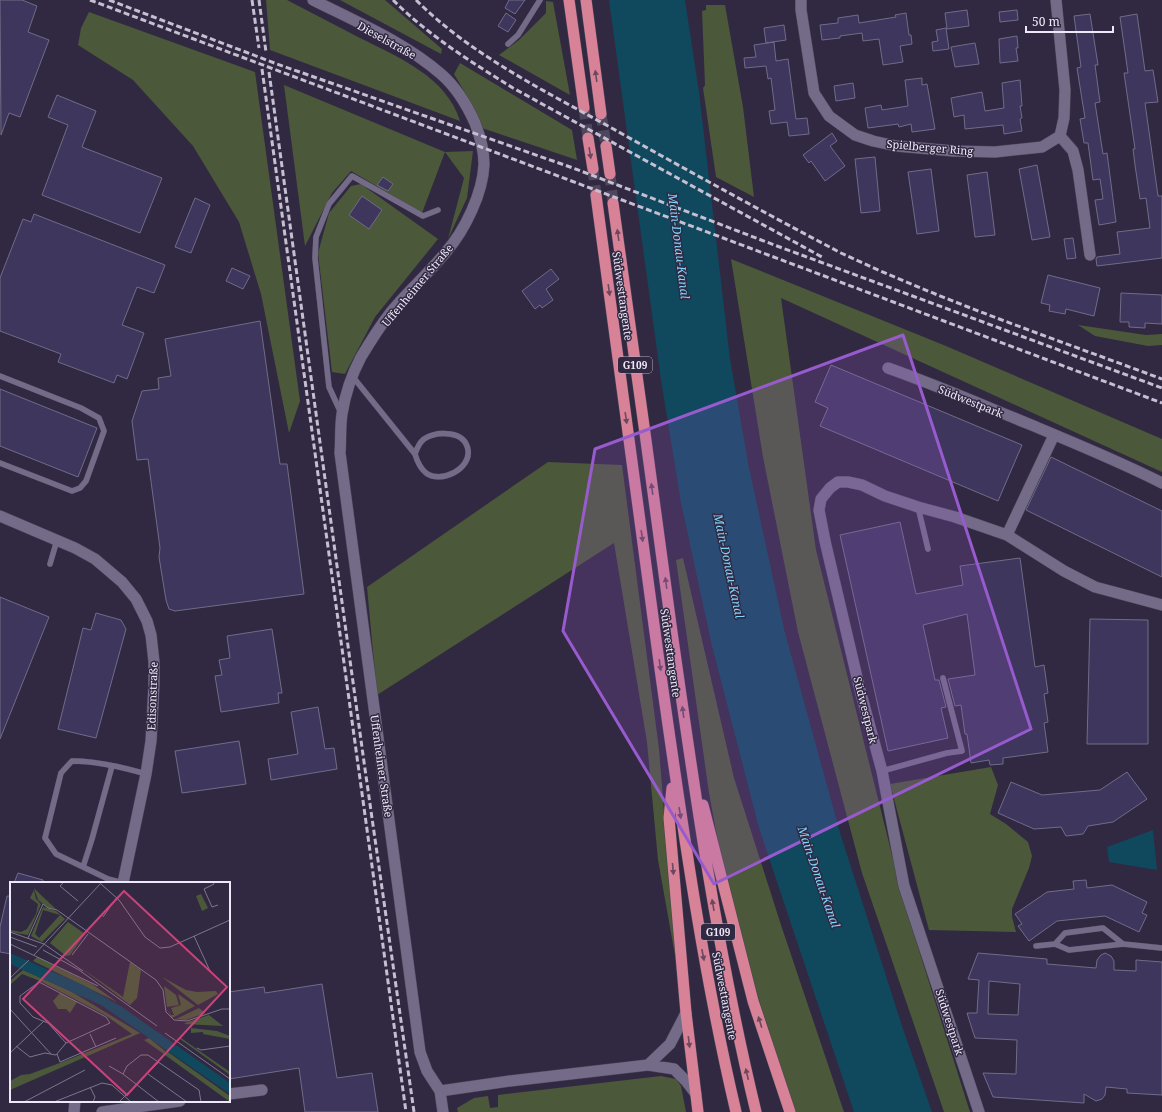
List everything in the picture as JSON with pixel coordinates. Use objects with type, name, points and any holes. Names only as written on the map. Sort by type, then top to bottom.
[{"type":"highway","points":[[569,0],[584,108]]},
{"type":"highway","points":[[586,0],[601,114]]},
{"type":"highway","points":[[588,138],[593,169]]},
{"type":"highway","points":[[606,146],[610,174]]},
{"type":"highway","name":"Südwesttangente","points":[[596,195],[674,774],[701,946],[720,1044],[736,1112]]},
{"type":"highway","name":"Südwesttangente","points":[[613,203],[688,750],[720,943],[756,1112]]},
{"type":"highway","points":[[688,750],[716,851],[752,994],[790,1112]]},
{"type":"highway","points":[[674,774],[669,818],[686,1013],[698,1112]]},
{"type":"street","name":"Dieselstraße","points":[[314,0],[408,49],[442,74],[455,89],[468,108]]},
{"type":"street","name":"Spielberger Ring","points":[[801,0],[801,10],[814,93],[828,116],[854,135],[873,142],[896,146],[954,151],[995,152],[1042,147],[1060,136]]},
{"type":"street","points":[[1056,0],[1065,90],[1064,118],[1060,136],[1073,151],[1078,170],[1090,255]]},
{"type":"street","name":"Uffenheimer Straße","points":[[443,1112],[440,1091],[427,1071],[420,1052],[340,454],[342,415],[353,377],[361,358],[392,312],[447,251],[468,220],[481,186],[484,165],[482,149],[478,132],[468,108]]},
{"type":"street","name":"Südwestpark","points":[[888,368],[926,382],[1130,466],[1162,483]]},
{"type":"street","points":[[1007,535],[1054,435]]},
{"type":"street","name":"Südwestpark","points":[[979,1112],[904,886],[882,771],[859,682],[819,510],[821,500],[830,488],[838,482],[862,485],[886,496],[1007,535],[1064,572],[1095,587],[1162,605]]},
{"type":"street","name":"Edisonstraße","points":[[0,516],[75,548],[95,559],[118,578],[136,599],[147,621],[152,647],[154,684],[150,741],[146,774],[123,882]]},
{"type":"street","points":[[648,1065],[670,1044],[686,1013]]},
{"type":"street","points":[[440,1091],[510,1081],[648,1065],[674,1069],[696,1094]]},
{"type":"street","points":[[230,1094],[262,1090]]},
{"type":"street","points":[[74,1112],[75,1102]]},
{"type":"street","points":[[102,1112],[173,1102]]},
{"type":"lane","points":[[508,44],[518,35],[540,0]]},
{"type":"lane","name":"Uffenheimer Straße","points":[[342,415],[329,387],[315,258],[316,237],[329,204],[352,176],[424,216],[438,210]]},
{"type":"lane","points":[[0,376],[81,408],[99,418],[104,431],[86,481],[80,488],[72,491],[0,464]]},
{"type":"lane","points":[[353,377],[415,454],[417,461],[426,473],[434,476],[445,476],[461,468],[467,461],[468,450],[465,442],[457,436],[446,433],[425,439],[417,447],[415,454]]},
{"type":"lane","points":[[918,507],[928,549]]},
{"type":"lane","points":[[50,564],[57,540]]},
{"type":"lane","points":[[882,771],[947,753],[964,751],[943,678]]},
{"type":"lane","points":[[119,882],[108,879],[56,854],[45,838],[61,773],[72,761],[88,761],[130,769],[146,774]]},
{"type":"lane","points":[[83,867],[112,766]]},
{"type":"lane","points":[[1055,944],[1065,933],[1103,928],[1123,944]]},
{"type":"lane","points":[[1036,946],[1055,944],[1069,950],[1123,944],[1162,948]]},
{"type":"highlighted area","points":[[903,335],[1031,729],[714,884],[563,631],[595,449]]},
{"type":"green space","points":[[266,0],[287,0],[405,61],[433,80],[444,92],[454,106],[460,121],[270,50]]},
{"type":"green space","points":[[340,0],[385,0],[442,49],[441,54]]},
{"type":"green space","points":[[546,1],[553,2],[570,95],[499,55],[519,40],[546,13]]},
{"type":"green space","points":[[706,5],[725,5],[743,107],[754,197],[716,177],[703,88],[705,85],[702,11],[706,10]]},
{"type":"green space","points":[[89,12],[255,72],[300,401],[289,433],[261,294],[239,222],[193,146],[133,80],[78,45],[81,28]]},
{"type":"green space","points":[[460,63],[572,130],[577,160],[479,127],[471,103],[454,74]]},
{"type":"green space","points":[[284,85],[445,152],[422,213],[351,171],[332,193],[305,246]]},
{"type":"green space","points":[[473,151],[467,198],[448,239],[464,178],[445,152]]},
{"type":"green space","points":[[361,184],[438,239],[375,317],[345,374],[332,372],[318,253],[329,213],[351,186]]},
{"type":"green space","points":[[731,259],[946,346],[1162,439],[1162,472],[781,298],[816,550],[904,903],[970,1112],[944,1112],[862,873],[798,632],[763,457]]},
{"type":"green space","points":[[1078,325],[1146,335],[1162,334],[1162,345],[1148,346],[1095,336]]},
{"type":"green space","points":[[548,462],[622,465],[659,749],[676,961],[658,860],[647,742],[614,543],[377,695],[367,587]]},
{"type":"green space","points":[[683,558],[734,778],[781,925],[844,1112],[795,1112],[745,957],[718,842],[709,793],[676,560]]},
{"type":"green space","points":[[991,767],[998,785],[990,814],[1006,824],[1028,842],[1032,856],[1029,868],[1012,909],[1012,917],[1016,932],[929,930],[890,784]]},
{"type":"green space","points":[[661,1076],[676,1079],[681,1086],[686,1112],[458,1112],[457,1108],[474,1098],[488,1096],[490,1108],[498,1107],[498,1095]]},
{"type":"water","name":"Main-Donau-Kanal","points":[[609,0],[685,0],[699,92],[730,359],[749,468],[785,633],[841,836],[903,1029],[932,1112],[854,1112],[759,828],[712,646],[681,503],[661,380]]},
{"type":"water","points":[[1153,830],[1157,870],[1109,862],[1107,847]]},
{"type":"building","points":[[0,0],[22,0],[37,6],[28,32],[49,40],[20,117],[9,113],[1,135]]},
{"type":"building","points":[[509,0],[525,0],[515,14],[505,8]]},
{"type":"building","points":[[967,10],[969,26],[947,29],[945,13]]},
{"type":"building","points":[[1017,10],[1018,20],[1000,22],[999,12]]},
{"type":"building","points":[[506,13],[516,20],[508,32],[498,26]]},
{"type":"building","points":[[906,13],[909,35],[911,35],[912,44],[900,46],[903,62],[883,65],[879,39],[863,41],[862,33],[822,40],[820,25],[838,23],[838,18],[858,15],[859,23],[896,17],[895,15]]},
{"type":"building","points":[[1090,14],[1098,65],[1095,65],[1100,102],[1095,103],[1103,154],[1107,153],[1116,222],[1099,225],[1095,200],[1103,199],[1100,179],[1093,180],[1088,143],[1084,143],[1080,119],[1085,118],[1077,68],[1081,67],[1074,16]]},
{"type":"building","points":[[1137,14],[1145,71],[1153,70],[1158,102],[1145,103],[1158,196],[1162,196],[1162,258],[1097,266],[1097,257],[1120,254],[1117,232],[1150,228],[1146,198],[1140,199],[1135,165],[1133,149],[1135,149],[1124,73],[1128,73],[1120,17]]},
{"type":"building","points":[[784,25],[786,40],[766,43],[764,28]]},
{"type":"building","points":[[946,28],[949,49],[933,51],[932,42],[938,41],[936,30]]},
{"type":"building","points":[[1017,36],[1018,48],[1016,48],[1018,61],[1000,63],[999,39]]},
{"type":"building","points":[[774,42],[776,61],[788,59],[796,119],[807,118],[809,134],[789,136],[787,122],[771,124],[769,111],[775,110],[771,78],[768,79],[766,66],[745,68],[744,58],[756,57],[754,45]]},
{"type":"building","points":[[975,43],[979,64],[955,67],[951,47]]},
{"type":"building","points":[[922,78],[922,85],[927,84],[935,129],[912,132],[911,124],[899,127],[898,124],[868,128],[865,108],[881,105],[882,110],[908,106],[905,80]]},
{"type":"building","points":[[1020,80],[1022,106],[1020,106],[1022,118],[1020,119],[1022,131],[1004,134],[1003,125],[965,129],[964,115],[954,117],[951,98],[982,92],[985,111],[1004,108],[1002,83]]},
{"type":"building","points":[[853,83],[855,98],[836,101],[834,86]]},
{"type":"building","points":[[57,95],[96,111],[82,147],[162,178],[140,233],[42,195],[68,125],[48,117]]},
{"type":"building","points":[[832,133],[837,141],[830,146],[845,166],[825,181],[811,161],[809,163],[803,155]]},
{"type":"building","points":[[875,157],[880,211],[861,213],[855,159]]},
{"type":"building","points":[[1037,165],[1050,237],[1032,240],[1019,169]]},
{"type":"building","points":[[931,169],[939,231],[917,234],[908,172]]},
{"type":"building","points":[[987,172],[995,235],[975,237],[967,175]]},
{"type":"building","points":[[383,177],[393,184],[388,191],[377,185]]},
{"type":"building","points":[[362,196],[382,210],[369,229],[349,215]]},
{"type":"building","points":[[195,198],[210,205],[191,253],[175,247]]},
{"type":"building","points":[[34,214],[165,265],[154,293],[137,287],[122,325],[144,333],[127,379],[117,375],[114,383],[58,362],[61,354],[0,331],[0,278],[23,219],[31,222]]},
{"type":"building","points":[[1073,238],[1076,258],[1067,259],[1064,239]]},
{"type":"building","points":[[232,268],[250,276],[243,289],[226,281]]},
{"type":"building","points":[[551,269],[559,279],[546,289],[553,300],[542,308],[540,305],[535,309],[522,291]]},
{"type":"building","points":[[1048,275],[1100,288],[1094,316],[1066,309],[1065,314],[1049,311],[1050,305],[1041,303]]},
{"type":"building","points":[[1121,293],[1162,295],[1162,324],[1145,323],[1145,328],[1129,327],[1129,322],[1120,322]]},
{"type":"building","points":[[260,321],[280,464],[287,464],[304,594],[175,611],[169,609],[166,600],[159,557],[160,548],[148,459],[137,460],[132,421],[142,391],[159,389],[158,378],[171,376],[165,339]]},
{"type":"building","points":[[831,365],[1022,445],[998,501],[820,426],[828,408],[815,402]]},
{"type":"building","points":[[0,389],[97,428],[78,477],[0,446]]},
{"type":"building","points":[[1051,457],[1162,511],[1162,577],[1026,510]]},
{"type":"building","points":[[900,522],[916,594],[963,585],[960,566],[1020,558],[1035,667],[1044,665],[1048,693],[1044,694],[1048,722],[1044,723],[1048,752],[1003,758],[1003,764],[990,765],[989,760],[971,763],[961,705],[955,706],[948,679],[975,675],[967,614],[923,625],[935,680],[939,680],[946,707],[941,708],[948,738],[888,751],[840,535]]},
{"type":"building","points":[[0,597],[49,617],[0,739]]},
{"type":"building","points":[[96,613],[121,620],[126,629],[96,738],[58,729],[83,628],[91,630]]},
{"type":"building","points":[[1090,619],[1148,620],[1148,744],[1087,744]]},
{"type":"building","points":[[272,629],[282,693],[278,693],[279,703],[221,712],[215,676],[222,675],[219,660],[230,658],[227,636]]},
{"type":"building","points":[[318,707],[325,749],[334,748],[337,769],[271,780],[268,759],[298,754],[291,712]]},
{"type":"building","points":[[239,741],[246,784],[182,793],[175,751]]},
{"type":"building","points":[[1127,772],[1147,799],[1113,822],[1088,826],[1083,834],[1066,836],[1061,827],[1034,829],[998,813],[1011,782],[1042,795],[1100,790]]},
{"type":"building","points":[[18,873],[43,880],[43,882],[14,882]]},
{"type":"building","points":[[1086,880],[1087,888],[1112,885],[1147,902],[1142,913],[1147,915],[1139,932],[1105,916],[1057,921],[1029,941],[1018,926],[1022,924],[1015,914],[1047,892],[1074,889],[1073,881]]},
{"type":"building","points":[[7,896],[10,896],[10,954],[0,952],[0,927]]},
{"type":"building","points":[[978,953],[1047,959],[1047,964],[1096,968],[1097,960],[1105,953],[1111,956],[1114,961],[1114,970],[1136,971],[1136,960],[1162,962],[1162,1095],[1127,1093],[1127,1089],[1106,1087],[1105,1095],[1102,1099],[1096,1101],[1084,1094],[1084,1103],[993,1097],[983,1073],[1016,1074],[1017,1040],[975,1038],[967,1013],[977,1013],[979,980],[968,979]],"holes":[[[989,981],[1020,984],[1018,1015],[988,1014]]]},
{"type":"building","points":[[322,984],[337,1078],[372,1073],[378,1112],[305,1112],[299,1068],[230,1079],[230,992],[264,987],[265,993]]},
{"type":"tunnel","points":[[584,108],[588,138]]},
{"type":"tunnel","points":[[601,114],[606,146]]},
{"type":"tunnel","points":[[593,169],[596,195]]},
{"type":"tunnel","points":[[610,174],[613,203]]},
{"type":"railway","points":[[90,0],[1162,403]]},
{"type":"railway","points":[[109,0],[277,64],[573,168],[777,246],[1162,388]]},
{"type":"railway","points":[[252,0],[259,48]]},
{"type":"railway","points":[[259,0],[266,52]]},
{"type":"railway","points":[[393,0],[406,13],[435,36],[513,88],[822,257]]},
{"type":"railway","points":[[416,0],[459,37],[483,54],[532,84],[841,253],[960,304],[1162,379]]},
{"type":"railway","points":[[262,69],[406,1112]]},
{"type":"railway","points":[[269,72],[414,1112]]}]
